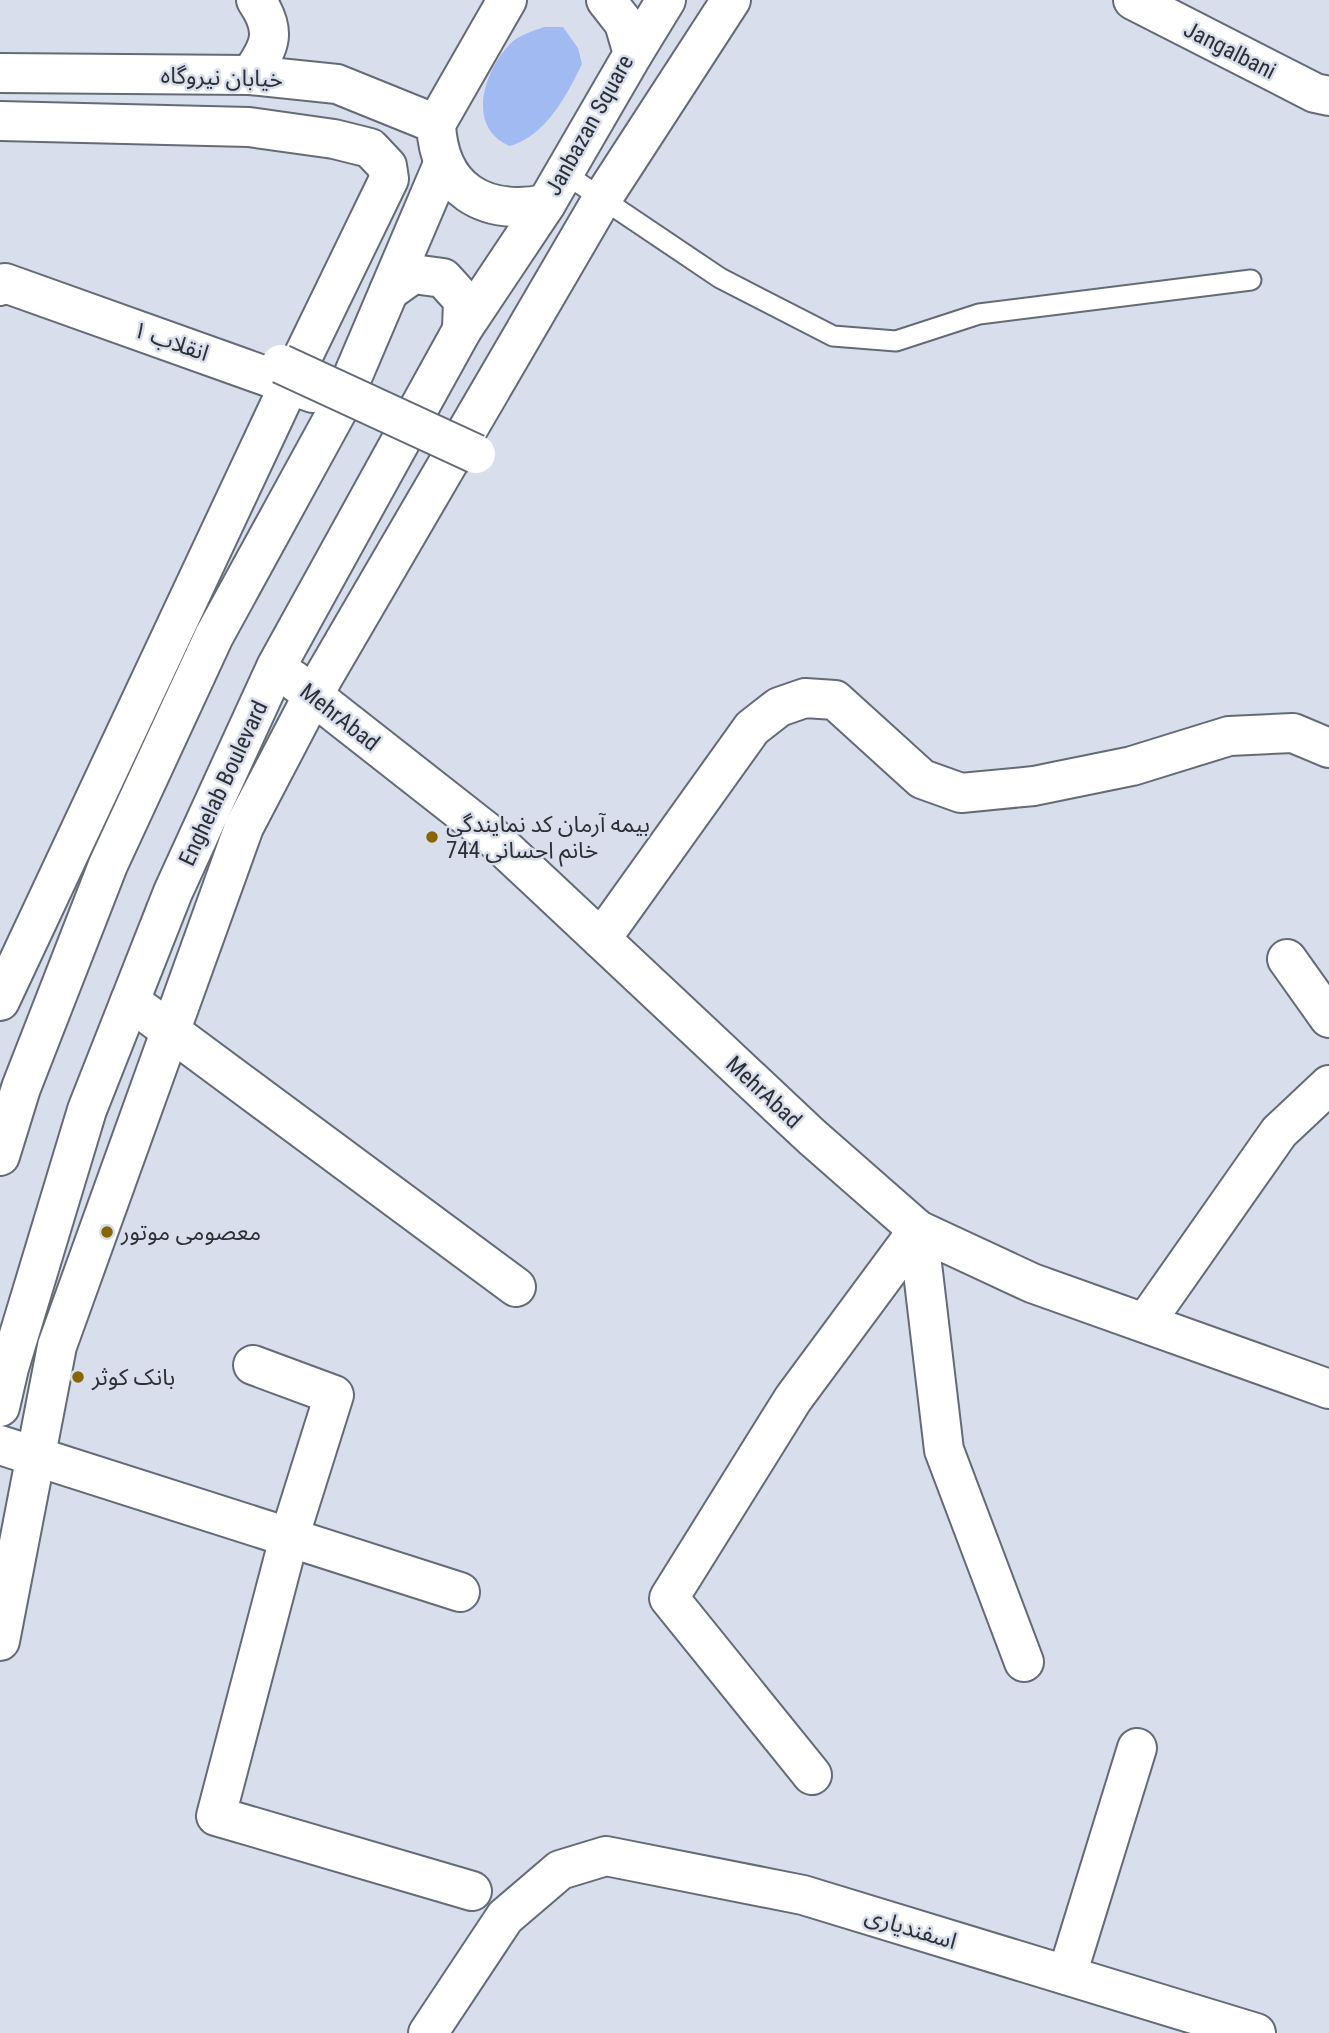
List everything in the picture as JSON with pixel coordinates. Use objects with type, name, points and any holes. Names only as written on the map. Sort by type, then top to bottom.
[{"type":"street","points":[[250,75],[268,49],[268,18],[256,0]]},
{"type":"street","points":[[436,124],[508,0]]},
{"type":"street","name":"Janbazan Square","points":[[436,124],[437,146],[443,164],[469,195],[506,207],[555,188],[633,54],[624,23],[606,0]]},
{"type":"street","points":[[633,54],[666,0]]},
{"type":"street","points":[[0,1641],[57,1346],[244,827],[313,695],[602,199],[731,0]]},
{"type":"street","name":"Jangalbani","points":[[1133,0],[1315,93],[1329,96]]},
{"type":"street","name":"خیابان نیروگاه","points":[[0,73],[250,75],[337,83],[436,124]]},
{"type":"street","points":[[0,121],[249,127],[334,139],[370,148],[387,166],[389,179],[285,373],[0,1000]]},
{"type":"street","points":[[0,1153],[21,1088],[108,864],[214,636],[340,406],[443,164]]},
{"type":"street","name":"Enghelab Boulevard","points":[[0,1407],[9,1368],[87,1110],[173,892],[276,667],[462,330],[555,188]]},
{"type":"street","points":[[389,291],[413,274],[443,278],[463,299],[462,330]]},
{"type":"street","name":"انقلاب ۱","points":[[0,286],[5,283],[285,373],[340,406]]},
{"type":"street","points":[[285,373],[476,454]]},
{"type":"street","name":"MehrAbad","points":[[276,667],[487,832],[812,1137],[918,1230],[1032,1283],[1329,1389]]},
{"type":"street","points":[[601,939],[752,728],[779,707],[805,698],[835,700],[922,779],[961,793],[1034,786],[1132,766],[1229,736],[1293,733],[1329,748]]},
{"type":"street","points":[[1287,959],[1329,1018]]},
{"type":"street","points":[[130,1001],[516,1287]]},
{"type":"street","points":[[1145,1323],[1279,1132],[1329,1085]]},
{"type":"street","points":[[918,1230],[944,1450],[1024,1662]]},
{"type":"street","points":[[812,1775],[669,1598],[793,1399],[918,1230]]},
{"type":"street","points":[[253,1364],[334,1395],[289,1538],[216,1816],[472,1892]]},
{"type":"street","points":[[0,1445],[460,1592]]},
{"type":"street","points":[[1067,1975],[1137,1748]]},
{"type":"street","name":"اسفندیاری","points":[[439,2029],[505,1917],[560,1870],[606,1856],[803,1895],[1256,2033]]},
{"type":"lane","points":[[555,188],[602,199],[720,278],[833,336],[897,341],[979,314],[1251,280]]},
{"type":"shaded area","points":[[544,27],[563,27],[578,48],[582,64],[554,113],[534,133],[510,146],[496,138],[488,126],[483,99],[487,84],[492,69],[510,44]]},
{"type":"place","name":"بیمه آرمان کد نمایندگی 744 خانم احسانی","points":[[432,837]]},
{"type":"place","name":"معصومی موتور","points":[[107,1232]]},
{"type":"place","name":"بانک کوثر","points":[[78,1377]]}]
